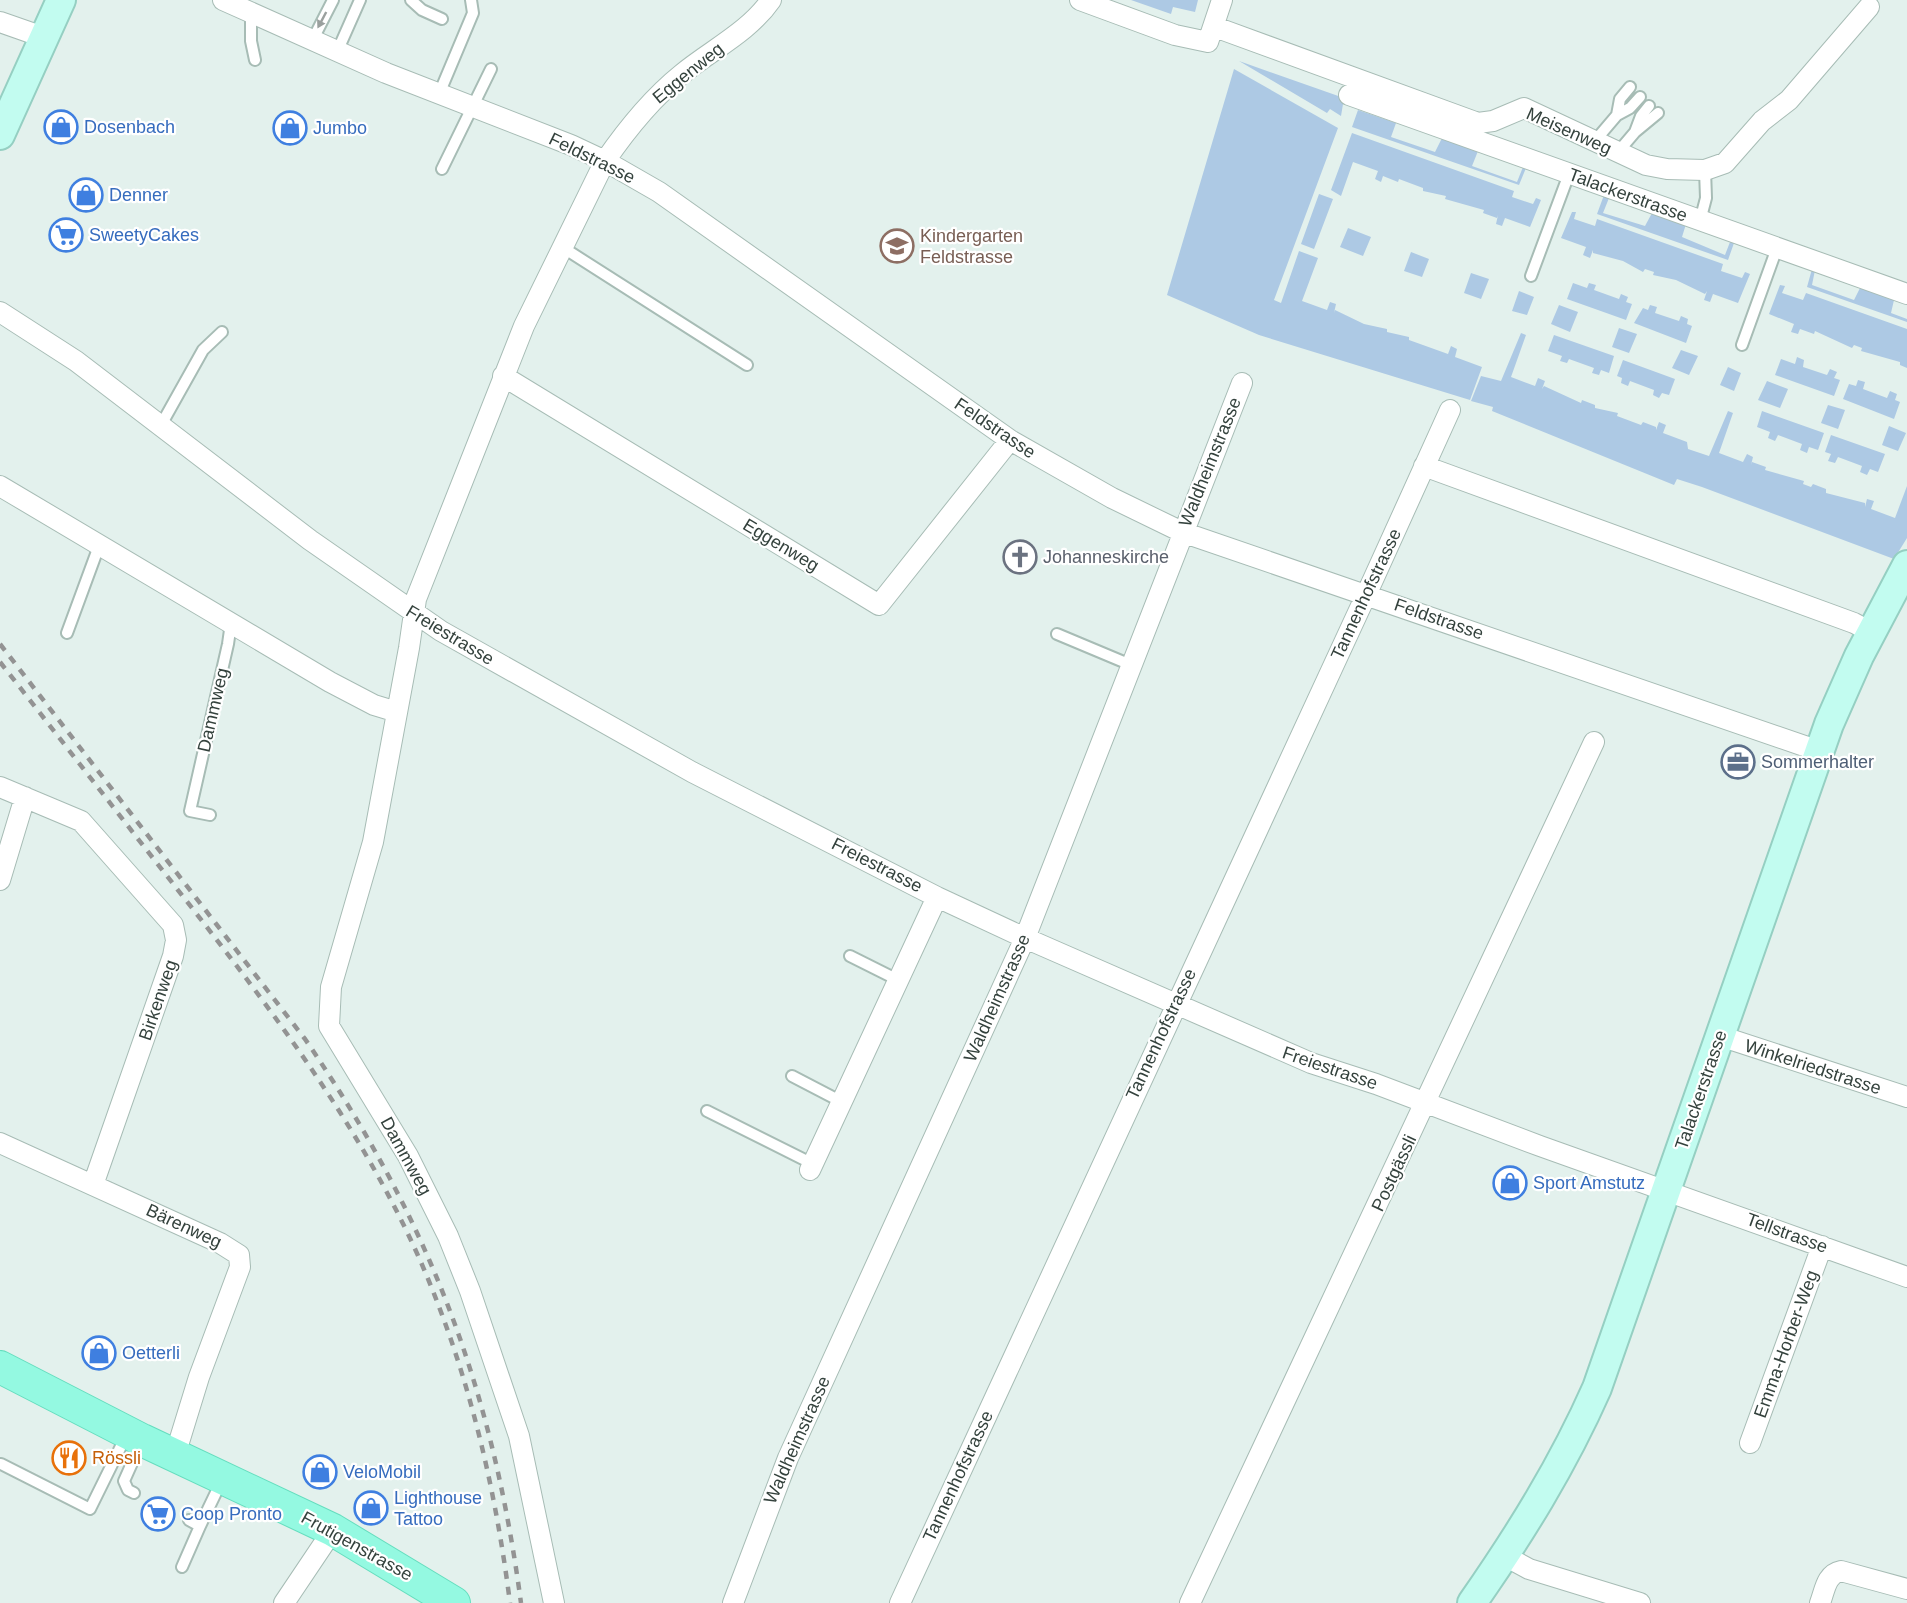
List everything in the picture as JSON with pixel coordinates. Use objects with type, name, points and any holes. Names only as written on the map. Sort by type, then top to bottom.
[{"type":"main road","points":[[0,135],[61,0]]},
{"type":"main road","name":"Talackerstrasse","points":[[1472,1603],[1505,1556],[1552,1479],[1589,1407],[1623,1317],[1819,751],[1838,702],[1871,632],[1907,565]]},
{"type":"main road","name":"Frutigenstrasse","points":[[0,1367],[135,1437],[333,1530],[454,1603]]},
{"type":"street","name":"Feldstrasse","points":[[223,0],[337,52],[605,160],[659,192],[1010,440],[1112,498],[1182,532],[1367,593],[1819,751]]},
{"type":"street","name":"Eggenweg","points":[[413,614],[423,580],[503,376],[605,160],[639,115],[668,86],[747,26],[771,0]]},
{"type":"street","name":"Meisenweg","points":[[1080,0],[1175,35],[1211,34],[1478,123],[1493,121],[1506,113],[1524,108],[1594,142],[1658,168],[1705,170]]},
{"type":"street","points":[[1211,34],[1222,0]]},
{"type":"street","points":[[1705,170],[1725,163],[1762,121],[1789,100],[1869,7]]},
{"type":"street","points":[[0,22],[43,37]]},
{"type":"street","name":"Talackerstrasse","points":[[1349,95],[1907,294]]},
{"type":"street","name":"Freiestrasse","points":[[0,312],[76,361],[310,540],[413,614],[683,767],[937,897],[1175,1005],[1311,1063],[1666,1190]]},
{"type":"street","name":"Eggenweg","points":[[503,376],[879,605],[1010,440]]},
{"type":"street","name":"Waldheimstrasse","points":[[732,1603],[788,1458],[1025,938],[1242,383]]},
{"type":"street","name":"Tannenhofstrasse","points":[[900,1603],[1450,410]]},
{"type":"street","points":[[1424,466],[1854,623],[1871,632]]},
{"type":"street","points":[[0,486],[348,691],[374,705],[397,712]]},
{"type":"street","name":"Dammweg","points":[[413,614],[373,843],[331,987],[329,1026],[408,1156],[448,1236],[470,1291],[519,1436],[554,1603]]},
{"type":"street","name":"Postgässli","points":[[1190,1603],[1427,1103],[1594,742]]},
{"type":"street","name":"Birkenweg","points":[[0,787],[67,814],[88,828],[173,925],[176,940],[173,956],[93,1185]]},
{"type":"street","points":[[0,880],[25,797]]},
{"type":"street","name":"Freiestrasse","points":[[811,1167],[937,897]]},
{"type":"street","name":"Winkelriedstrasse","points":[[1720,1036],[1907,1097]]},
{"type":"street","name":"Bärenweg","points":[[0,1143],[220,1242],[239,1255],[240,1267],[199,1377],[175,1455]]},
{"type":"street","name":"Tellstrasse","points":[[1666,1190],[1907,1277]]},
{"type":"street","name":"Emma-Horber-Weg","points":[[1750,1443],[1822,1246]]},
{"type":"street","points":[[284,1603],[333,1530]]},
{"type":"street","points":[[1505,1556],[1529,1569],[1640,1603]]},
{"type":"street","points":[[1820,1603],[1828,1579],[1833,1572],[1841,1570],[1907,1589]]},
{"type":"lane","points":[[312,40],[333,0]]},
{"type":"lane","points":[[337,52],[360,0]]},
{"type":"lane","points":[[411,0],[422,10],[442,20]]},
{"type":"lane","points":[[439,94],[473,13],[471,0]]},
{"type":"lane","points":[[251,14],[251,41],[255,60]]},
{"type":"lane","points":[[442,169],[474,107],[490,69]]},
{"type":"lane","points":[[1617,115],[1620,99],[1630,87]]},
{"type":"lane","points":[[1594,142],[1617,115],[1630,108],[1640,97]]},
{"type":"lane","points":[[1618,152],[1635,132],[1641,116],[1653,110]]},
{"type":"lane","points":[[1700,220],[1706,198],[1705,170]]},
{"type":"lane","points":[[1531,276],[1569,174]]},
{"type":"lane","points":[[562,247],[747,365]]},
{"type":"lane","points":[[1742,345],[1777,248]]},
{"type":"lane","points":[[161,425],[203,350],[222,332]]},
{"type":"lane","points":[[67,633],[99,546]]},
{"type":"lane","name":"Dammweg","points":[[210,815],[190,811],[231,623]]},
{"type":"lane","points":[[1057,634],[1131,665]]},
{"type":"lane","points":[[850,956],[898,980]]},
{"type":"lane","points":[[792,1076],[842,1102]]},
{"type":"lane","name":"Freiestrasse","points":[[706,1111],[811,1167]]},
{"type":"lane","points":[[2,1464],[90,1509],[135,1437]]},
{"type":"lane","points":[[134,1493],[128,1490],[124,1480],[135,1437]]},
{"type":"lane","points":[[182,1567],[195,1523],[223,1478]]},
{"type":"shaded area","points":[[1131,0],[1198,0],[1195,12],[1173,7],[1171,14]]},
{"type":"shaded area","points":[[1239,61],[1344,98],[1341,116],[1330,109],[1327,113]]},
{"type":"shaded area","points":[[1234,69],[1338,128],[1274,300],[1281,303],[1299,251],[1318,258],[1302,301],[1327,310],[1330,302],[1336,304],[1334,313],[1335,310],[1364,324],[1387,329],[1387,332],[1409,337],[1409,340],[1448,354],[1451,346],[1457,349],[1455,357],[1482,367],[1470,400],[1259,335],[1167,295]]},
{"type":"shaded area","points":[[1358,110],[1396,123],[1391,137],[1435,152],[1442,138],[1478,151],[1472,166],[1517,182],[1523,167],[1526,168],[1519,185],[1352,127]]},
{"type":"shaded area","points":[[1352,133],[1514,191],[1512,197],[1533,204],[1536,198],[1541,200],[1530,227],[1505,218],[1502,226],[1496,224],[1498,215],[1497,218],[1483,213],[1484,210],[1445,199],[1446,196],[1423,191],[1423,188],[1399,179],[1398,182],[1383,176],[1381,182],[1375,179],[1378,171],[1353,162],[1341,196],[1331,190]]},
{"type":"shaded area","points":[[1319,194],[1333,199],[1314,249],[1301,244]]},
{"type":"shaded area","points":[[1604,195],[1609,198],[1603,213],[1645,226],[1652,213],[1686,224],[1682,237],[1725,255],[1730,242],[1734,243],[1728,260],[1597,214]]},
{"type":"shaded area","points":[[1572,212],[1576,212],[1574,219],[1595,226],[1597,219],[1723,264],[1721,271],[1742,278],[1745,272],[1750,274],[1738,303],[1713,294],[1710,302],[1704,300],[1707,291],[1705,294],[1676,280],[1653,275],[1654,272],[1645,269],[1643,272],[1623,261],[1593,253],[1593,250],[1590,258],[1583,255],[1586,247],[1561,238]]},
{"type":"shaded area","points":[[1348,228],[1371,237],[1363,256],[1340,247]]},
{"type":"shaded area","points":[[1411,252],[1429,259],[1422,277],[1404,271]]},
{"type":"shaded area","points":[[1812,269],[1815,270],[1812,285],[1854,300],[1860,288],[1894,300],[1891,313],[1907,319],[1907,322],[1807,287]]},
{"type":"shaded area","points":[[1471,273],[1489,279],[1481,299],[1464,293]]},
{"type":"shaded area","points":[[1573,283],[1587,288],[1589,283],[1596,285],[1594,290],[1619,299],[1621,294],[1628,297],[1626,302],[1632,304],[1626,320],[1567,299]]},
{"type":"shaded area","points":[[1780,285],[1785,286],[1782,293],[1803,300],[1806,293],[1907,329],[1907,368],[1900,365],[1900,362],[1861,351],[1862,348],[1854,345],[1852,348],[1815,331],[1814,334],[1800,329],[1798,334],[1791,332],[1794,324],[1769,314]]},
{"type":"shaded area","points":[[1519,291],[1534,297],[1527,315],[1512,311]]},
{"type":"shaded area","points":[[1559,305],[1578,312],[1570,332],[1551,324]]},
{"type":"shaded area","points":[[1650,305],[1657,307],[1655,313],[1679,321],[1681,316],[1688,319],[1687,324],[1692,326],[1686,343],[1634,323],[1643,308],[1648,310]]},
{"type":"shaded area","points":[[1619,328],[1637,334],[1629,353],[1612,347]]},
{"type":"shaded area","points":[[1521,333],[1526,335],[1511,377],[1535,386],[1538,378],[1545,381],[1542,389],[1544,386],[1581,403],[1582,400],[1595,405],[1595,408],[1618,413],[1617,416],[1641,425],[1643,422],[1656,427],[1656,430],[1659,422],[1666,425],[1663,433],[1687,442],[1688,449],[1709,456],[1728,411],[1733,413],[1719,453],[1743,462],[1747,454],[1753,457],[1751,465],[1752,462],[1766,467],[1765,470],[1804,481],[1803,484],[1811,487],[1813,484],[1826,489],[1826,493],[1865,503],[1865,507],[1867,499],[1874,501],[1871,509],[1895,518],[1907,486],[1907,538],[1894,559],[1702,487],[1677,479],[1674,485],[1492,411],[1493,407],[1471,401],[1481,376],[1501,381]]},
{"type":"shaded area","points":[[1554,335],[1614,356],[1609,373],[1601,370],[1599,375],[1592,373],[1594,368],[1569,359],[1567,363],[1560,361],[1562,356],[1548,351]]},
{"type":"shaded area","points":[[1681,350],[1698,356],[1689,375],[1672,368]]},
{"type":"shaded area","points":[[1797,357],[1804,360],[1803,367],[1827,375],[1830,369],[1837,372],[1834,378],[1840,380],[1834,396],[1775,375],[1781,359],[1795,364]]},
{"type":"shaded area","points":[[1623,360],[1675,379],[1669,395],[1662,393],[1659,398],[1653,395],[1654,390],[1630,381],[1628,386],[1621,383],[1622,378],[1617,376]]},
{"type":"shaded area","points":[[1728,367],[1741,373],[1734,391],[1720,385]]},
{"type":"shaded area","points":[[1858,380],[1865,382],[1863,389],[1887,398],[1890,391],[1897,394],[1895,400],[1900,402],[1894,419],[1843,399],[1849,384],[1856,386]]},
{"type":"shaded area","points":[[1767,381],[1788,389],[1780,408],[1758,400]]},
{"type":"shaded area","points":[[1828,405],[1845,410],[1838,429],[1821,423]]},
{"type":"shaded area","points":[[1762,411],[1824,433],[1818,450],[1809,447],[1807,453],[1800,450],[1802,444],[1778,435],[1775,441],[1768,438],[1770,432],[1757,427]]},
{"type":"shaded area","points":[[1889,426],[1906,433],[1898,451],[1882,445]]},
{"type":"shaded area","points":[[1831,435],[1885,454],[1878,472],[1870,469],[1867,475],[1860,472],[1862,466],[1838,457],[1835,463],[1828,461],[1831,454],[1825,452]]},
{"type":"railway","points":[[0,644],[305,1039],[349,1106],[387,1173],[420,1240],[449,1308],[473,1377],[492,1449],[508,1524],[521,1603]]},
{"type":"railway","points":[[0,662],[283,1028],[343,1117],[397,1211],[437,1301],[466,1386],[488,1472],[510,1603]]},
{"type":"place","name":"Dosenbach","points":[[61,127]]},
{"type":"place","name":"Jumbo","points":[[290,128]]},
{"type":"place","name":"Denner","points":[[86,195]]},
{"type":"place","name":"SweetyCakes","points":[[66,235]]},
{"type":"place","name":"Kindergarten Feldstrasse","points":[[897,246]]},
{"type":"place","name":"Johanneskirche","points":[[1020,557]]},
{"type":"place","name":"Sommerhalter","points":[[1738,762]]},
{"type":"place","name":"Sport Amstutz","points":[[1510,1183]]},
{"type":"place","name":"Oetterli","points":[[99,1353]]},
{"type":"place","name":"Rössli","points":[[69,1458]]},
{"type":"place","name":"VeloMobil","points":[[320,1472]]},
{"type":"place","name":"Lighthouse Tattoo","points":[[371,1508]]},
{"type":"place","name":"Coop Pronto","points":[[158,1514]]}]
